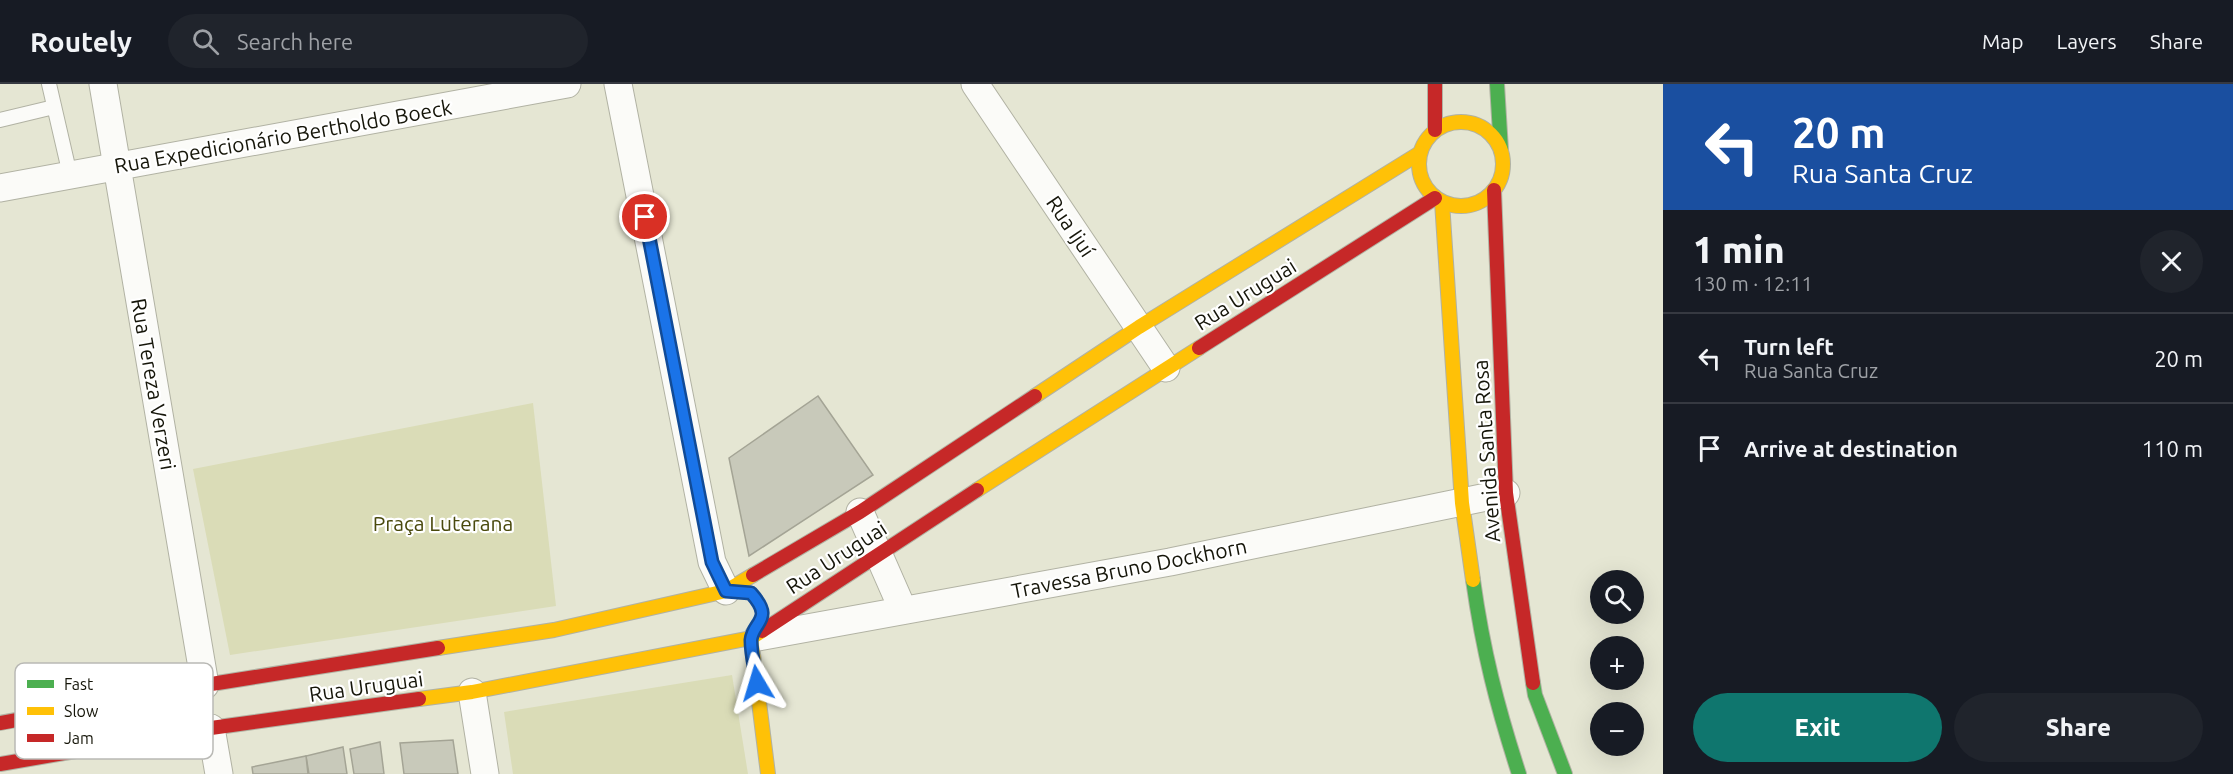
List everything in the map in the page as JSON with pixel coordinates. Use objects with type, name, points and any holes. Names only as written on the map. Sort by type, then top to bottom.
[{"type":"street","name":"Rua Tereza Verzeri","points":[[103,84],[201,663]]},
{"type":"street","name":"Rua Expedicionário Bertholdo Boeck","points":[[0,188],[567,84]]},
{"type":"street","points":[[618,84],[712,562],[732,597]]},
{"type":"street","name":"Rua Ijuí","points":[[975,84],[1166,368]]},
{"type":"street","points":[[1435,84],[1435,130]]},
{"type":"street","points":[[1497,84],[1503,164],[1501,178],[1494,190],[1484,200],[1470,206],[1456,206],[1438,200],[1421,178],[1420,153],[1426,141],[1435,130],[1453,123],[1473,123],[1494,138],[1501,150]]},
{"type":"street","name":"Rua Uruguai","points":[[213,684],[555,636],[732,597],[1139,327],[1285,243],[1420,153]]},
{"type":"street","name":"Avenida Santa Rosa","points":[[1494,190],[1506,493],[1524,696],[1566,774]]},
{"type":"street","name":"Rua Uruguai","points":[[213,728],[472,692],[562,670],[751,638],[879,553],[977,484],[1082,416],[1166,368],[1438,200]]},
{"type":"street","name":"Avenida Santa Rosa","points":[[1438,200],[1460,393],[1462,503],[1483,650],[1495,701],[1519,774]]},
{"type":"street","points":[[1299,264],[1307,279]]},
{"type":"street","points":[[1059,380],[1068,394]]},
{"type":"street","points":[[1485,390],[1502,389]]},
{"type":"street","points":[[954,449],[964,463]]},
{"type":"street","name":"Travessa Bruno Dockhorn","points":[[751,638],[1170,562],[1506,493]]},
{"type":"street","points":[[860,512],[903,610]]},
{"type":"street","points":[[762,611],[761,622],[751,638],[768,774]]},
{"type":"street","points":[[724,626],[733,634],[751,638]]},
{"type":"street","points":[[472,692],[485,774]]},
{"type":"street","points":[[1495,701],[1524,696]]},
{"type":"street","name":"Rua Uruguai","points":[[0,723],[15,720]]},
{"type":"street","points":[[213,740],[219,774]]},
{"type":"street","name":"Rua Uruguai","points":[[0,764],[29,759]]},
{"type":"lane","points":[[49,84],[70,176]]},
{"type":"lane","points":[[0,120],[54,107]]},
{"type":"green space","name":"Praça Luterana","points":[[533,403],[556,606],[230,655],[193,469]]},
{"type":"green space","points":[[732,675],[748,774],[513,774],[504,712]]},
{"type":"building","points":[[818,396],[873,475],[749,556],[729,458]]},
{"type":"building","points":[[453,740],[458,774],[404,774],[400,743]]},
{"type":"building","points":[[380,742],[384,774],[354,774],[350,749]]},
{"type":"building","points":[[343,747],[347,774],[309,774],[306,756]]},
{"type":"building","points":[[306,756],[308,774],[253,774],[252,767]]},
{"type":"traffic: fast","points":[[1497,84],[1501,150]]},
{"type":"traffic: fast","points":[[1473,580],[1481,631],[1492,678],[1519,774]]},
{"type":"traffic: fast","points":[[1533,683],[1535,695],[1565,774]]},
{"type":"traffic: slow","points":[[1461,122],[1477,125],[1491,134],[1500,148],[1503,164],[1500,180],[1491,194],[1477,203],[1461,206],[1445,203],[1431,194],[1422,180],[1419,164],[1422,148],[1431,134],[1445,125],[1461,122]]},
{"type":"traffic: slow","points":[[1035,396],[1139,327],[1420,153]]},
{"type":"traffic: slow","points":[[1442,202],[1462,503],[1473,580]]},
{"type":"traffic: slow","points":[[977,490],[1199,348]]},
{"type":"traffic: slow","points":[[438,648],[554,630],[726,591],[753,575]]},
{"type":"traffic: slow","points":[[419,699],[472,692],[751,638],[762,631]]},
{"type":"traffic: slow","points":[[751,638],[768,774]]},
{"type":"traffic: jam","points":[[1435,84],[1435,130]]},
{"type":"traffic: jam","points":[[1494,190],[1506,493],[1533,683]]},
{"type":"traffic: jam","points":[[1199,348],[1435,198]]},
{"type":"traffic: jam","points":[[753,575],[860,512],[1035,396]]},
{"type":"traffic: jam","points":[[762,631],[977,490]]},
{"type":"traffic: jam","points":[[213,684],[438,648]]},
{"type":"traffic: jam","points":[[213,728],[419,699]]},
{"type":"traffic: jam","points":[[0,723],[15,720]]},
{"type":"traffic: jam","points":[[0,764],[29,759]]},
{"type":"route","points":[[645,217],[712,562],[726,591],[751,593],[758,601],[762,611],[761,622],[751,638],[757,683]]}]
